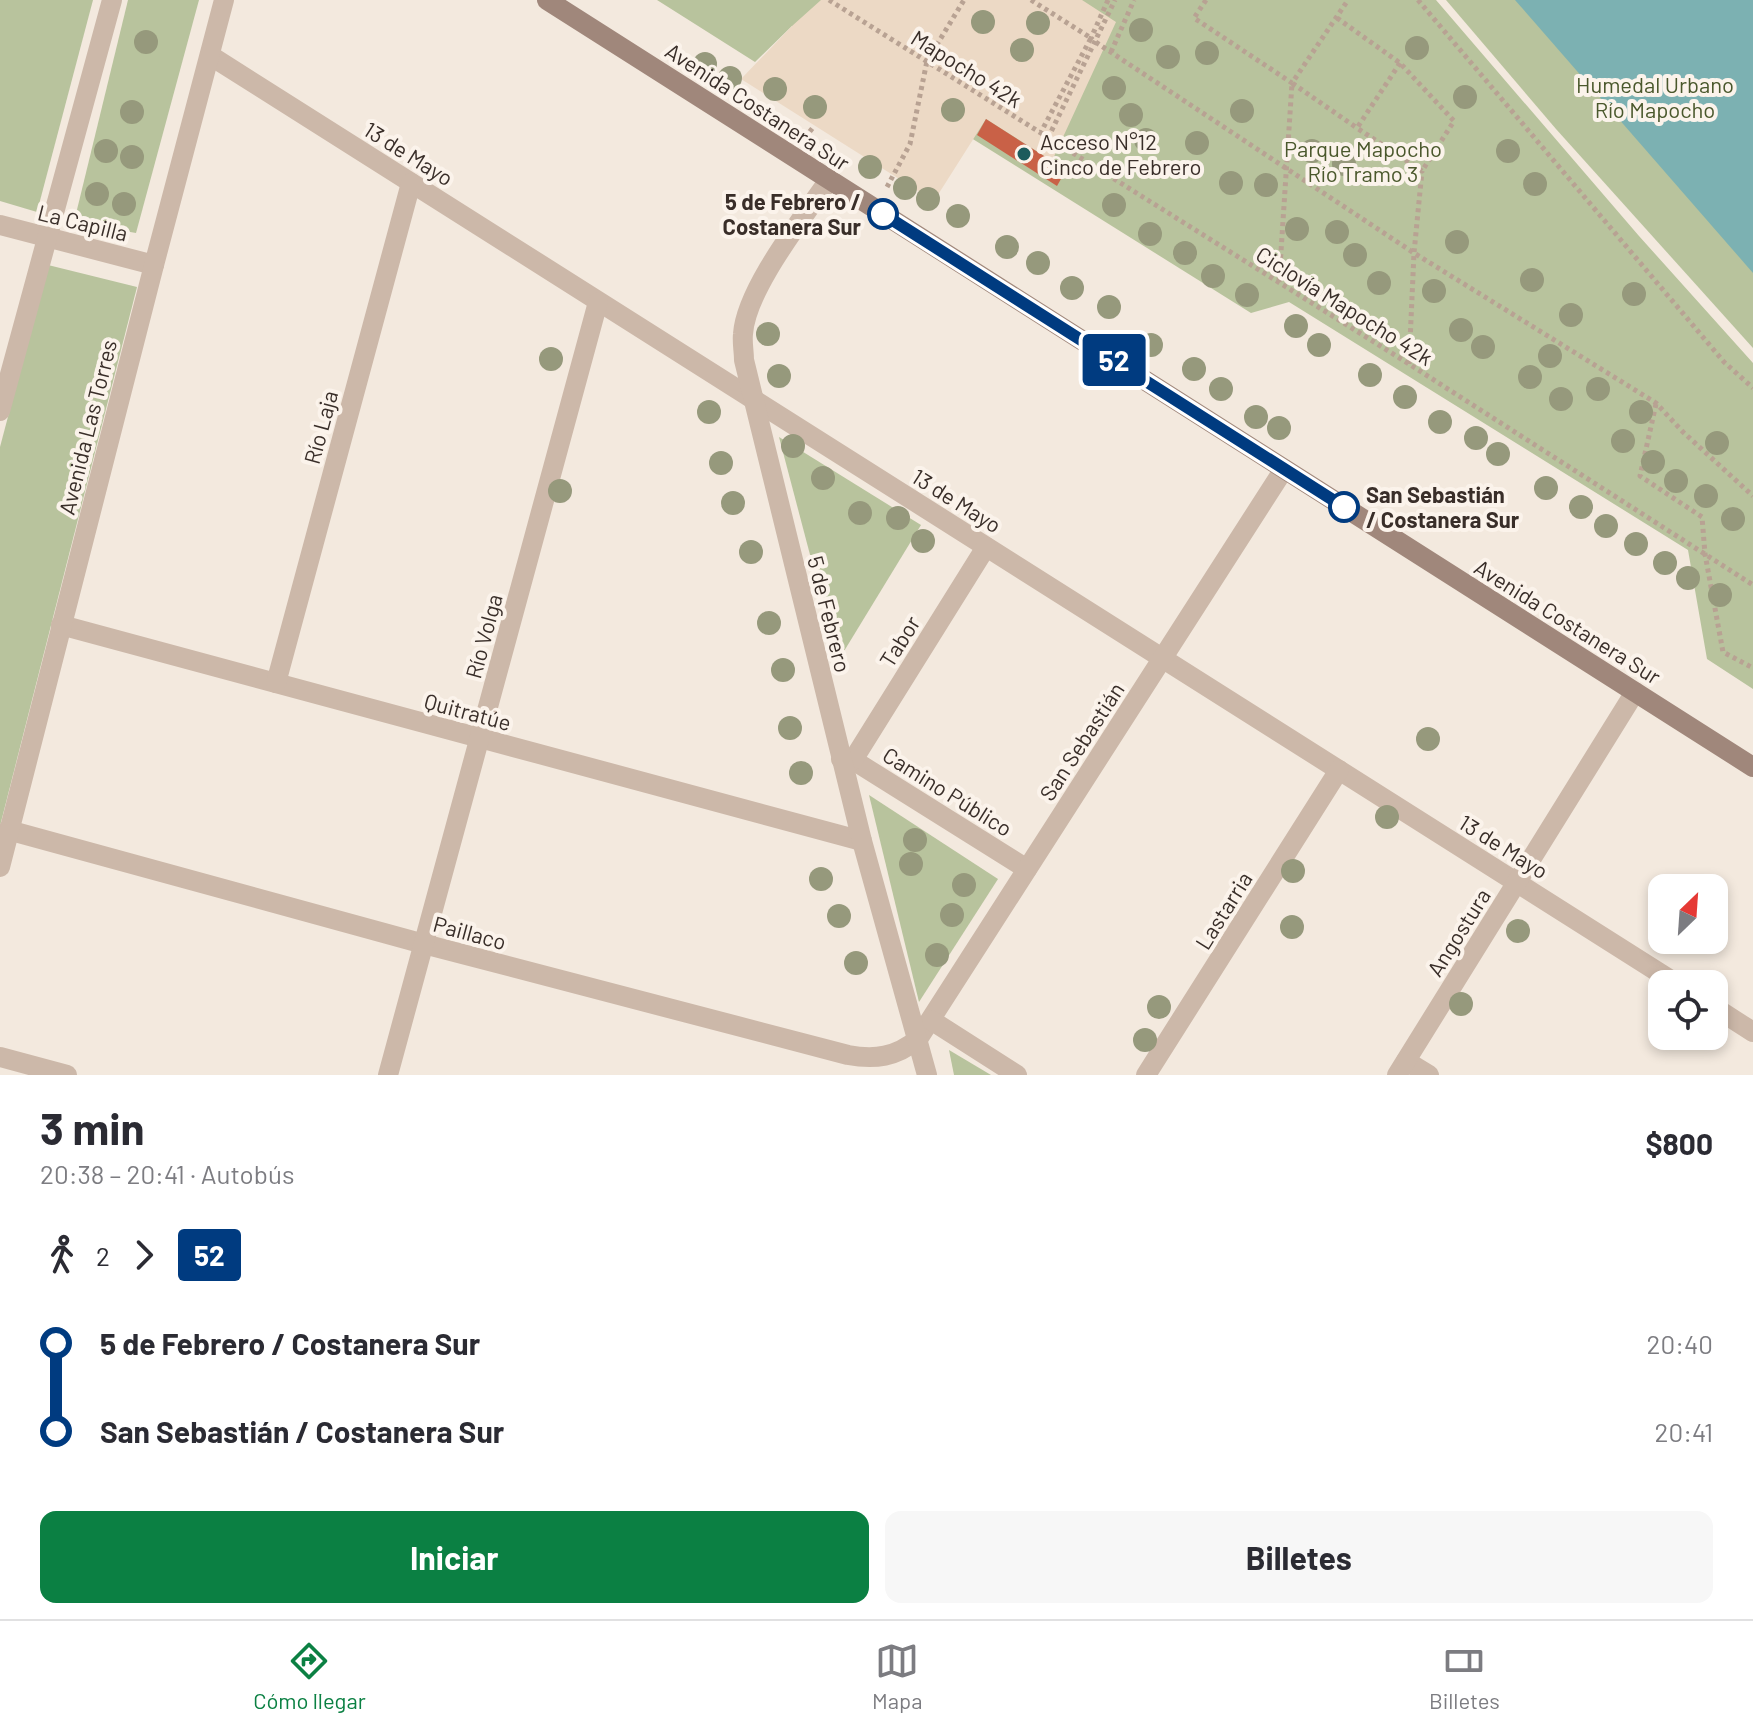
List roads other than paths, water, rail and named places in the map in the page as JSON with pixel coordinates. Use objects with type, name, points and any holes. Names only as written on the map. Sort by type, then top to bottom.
[{"type":"main road","name":"Avenida Costanera Sur","points":[[547,0],[1753,767]]},
{"type":"street","points":[[0,411],[112,0]]},
{"type":"street","name":"Avenida Las Torres","points":[[0,867],[224,0]]},
{"type":"street","name":"13 de Mayo","points":[[211,56],[1655,970]]},
{"type":"street","name":"5 de Febrero","points":[[829,180],[763,278],[749,310],[743,346],[753,399],[847,760],[862,841],[927,1075]]},
{"type":"street","name":"Río Laja","points":[[276,683],[411,183]]},
{"type":"street","name":"La Capilla","points":[[0,225],[154,265]]},
{"type":"street","name":"Río Volga","points":[[388,1075],[598,302]]},
{"type":"street","name":"San Sebastián","points":[[918,1039],[1284,469]]},
{"type":"street","name":"Tabor","points":[[847,760],[986,547]]},
{"type":"street","name":"Quitratúe","points":[[61,625],[862,841]]},
{"type":"street","name":"Angostura","points":[[1402,1068],[1635,692]]},
{"type":"street","name":"Camino Público","points":[[847,760],[1027,869]]},
{"type":"street","name":"Lastarria","points":[[1146,1075],[1339,770]]},
{"type":"street","name":"Paillaco","points":[[8,830],[424,944],[857,1057],[875,1058],[896,1053],[918,1039]]},
{"type":"street","points":[[1728,1016],[1753,1032]]},
{"type":"street","points":[[931,1020],[1017,1075]]},
{"type":"street","points":[[0,1057],[67,1075]]},
{"type":"street","points":[[1402,1068],[1429,1075]]},
{"type":"water","name":"Humedal Urbano Río Mapocho","points":[[1515,0],[1753,0],[1753,273]]},
{"type":"place","name":"Acceso N°12 Cinco de Febrero","points":[[1024,154]]},
{"type":"place","name":"5 de Febrero / Costanera Sur","points":[[883,214]]},
{"type":"place","name":"San Sebastián / Costanera Sur","points":[[1344,507]]},
{"type":"park label","name":"Parque Mapocho Río Tramo 3","points":[[1363,160]]}]
